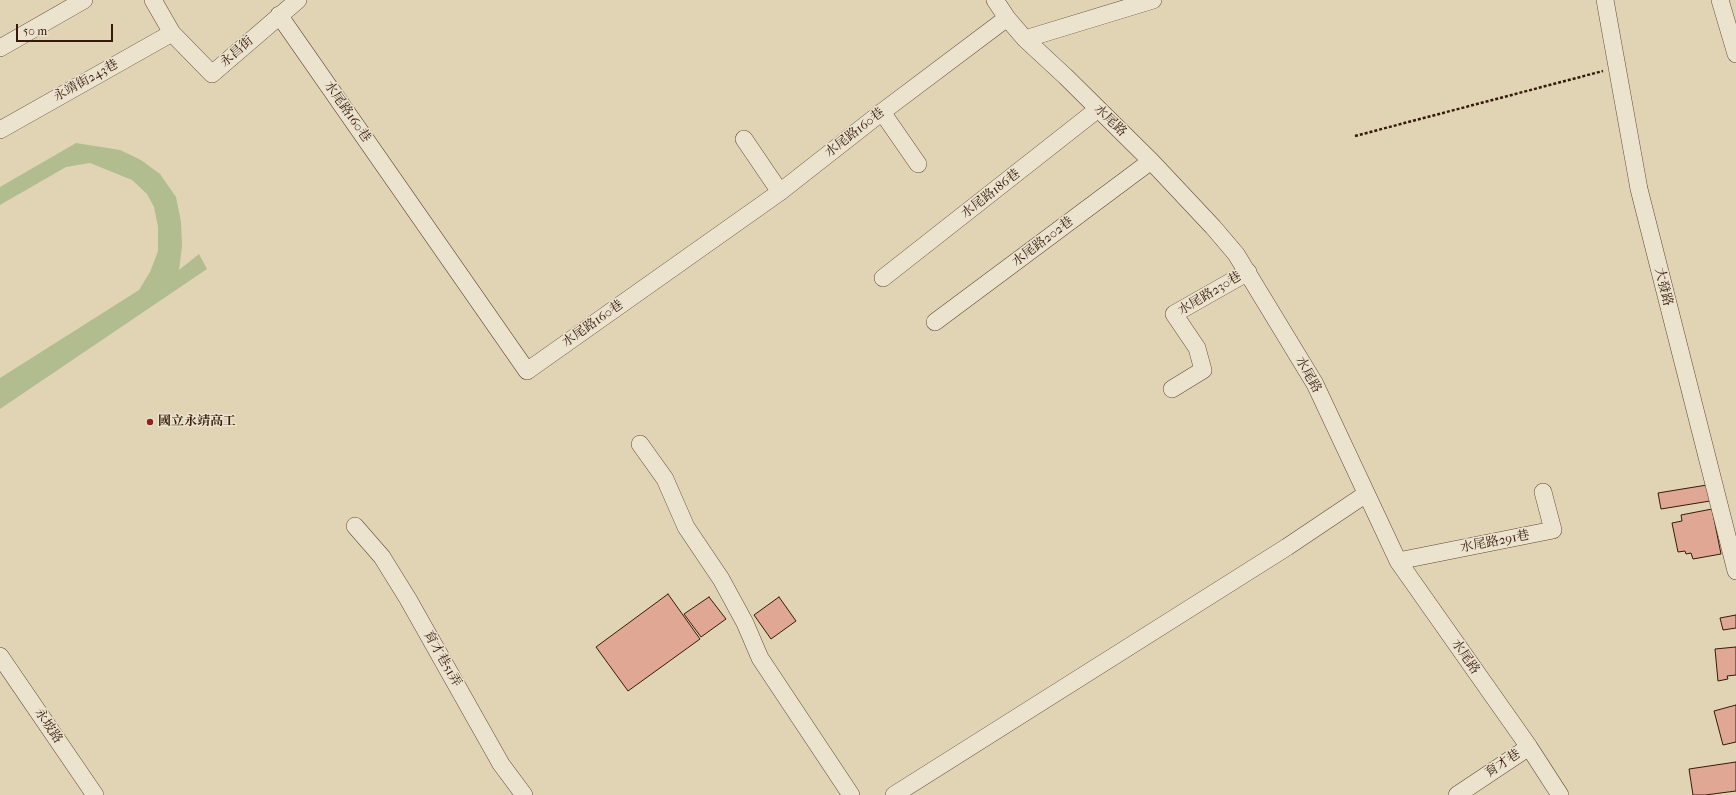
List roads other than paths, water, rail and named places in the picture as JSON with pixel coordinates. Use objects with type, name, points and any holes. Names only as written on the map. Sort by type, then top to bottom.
[{"type":"street","points":[[0,48],[56,7],[84,0]]},
{"type":"street","name":"永昌街","points":[[153,0],[172,33],[212,74],[298,0]]},
{"type":"street","name":"水尾路","points":[[995,0],[1007,18],[1025,39],[1151,161],[1213,227],[1236,254],[1315,384],[1398,562],[1560,795]]},
{"type":"street","points":[[1025,39],[1153,0]]},
{"type":"street","name":"大發路","points":[[1605,0],[1639,189],[1736,571]]},
{"type":"street","points":[[1720,0],[1736,54]]},
{"type":"street","name":"水尾路160巷","points":[[279,15],[527,370],[780,192],[882,112],[1007,18]]},
{"type":"street","name":"永靖街243巷","points":[[0,130],[172,33]]},
{"type":"street","name":"水尾路186巷","points":[[883,278],[1098,109]]},
{"type":"street","points":[[882,112],[918,164]]},
{"type":"street","points":[[744,139],[780,192]]},
{"type":"street","name":"水尾路202巷","points":[[935,322],[1151,161]]},
{"type":"street","name":"水尾路230巷","points":[[1172,389],[1202,370],[1197,348],[1174,314],[1248,272]]},
{"type":"street","points":[[640,444],[665,479],[686,527],[721,579],[745,623],[760,658],[851,795]]},
{"type":"street","name":"水尾路291巷","points":[[1398,562],[1553,530],[1543,492]]},
{"type":"street","points":[[894,795],[1287,547],[1366,494]]},
{"type":"street","name":"育才巷51弄","points":[[354,526],[382,557],[412,606],[501,764],[524,795]]},
{"type":"street","name":"永坡路","points":[[0,656],[95,795]]},
{"type":"street","name":"育才巷","points":[[1457,795],[1528,747]]},
{"type":"place","name":"國立永靖高工","points":[[150,422]]}]
